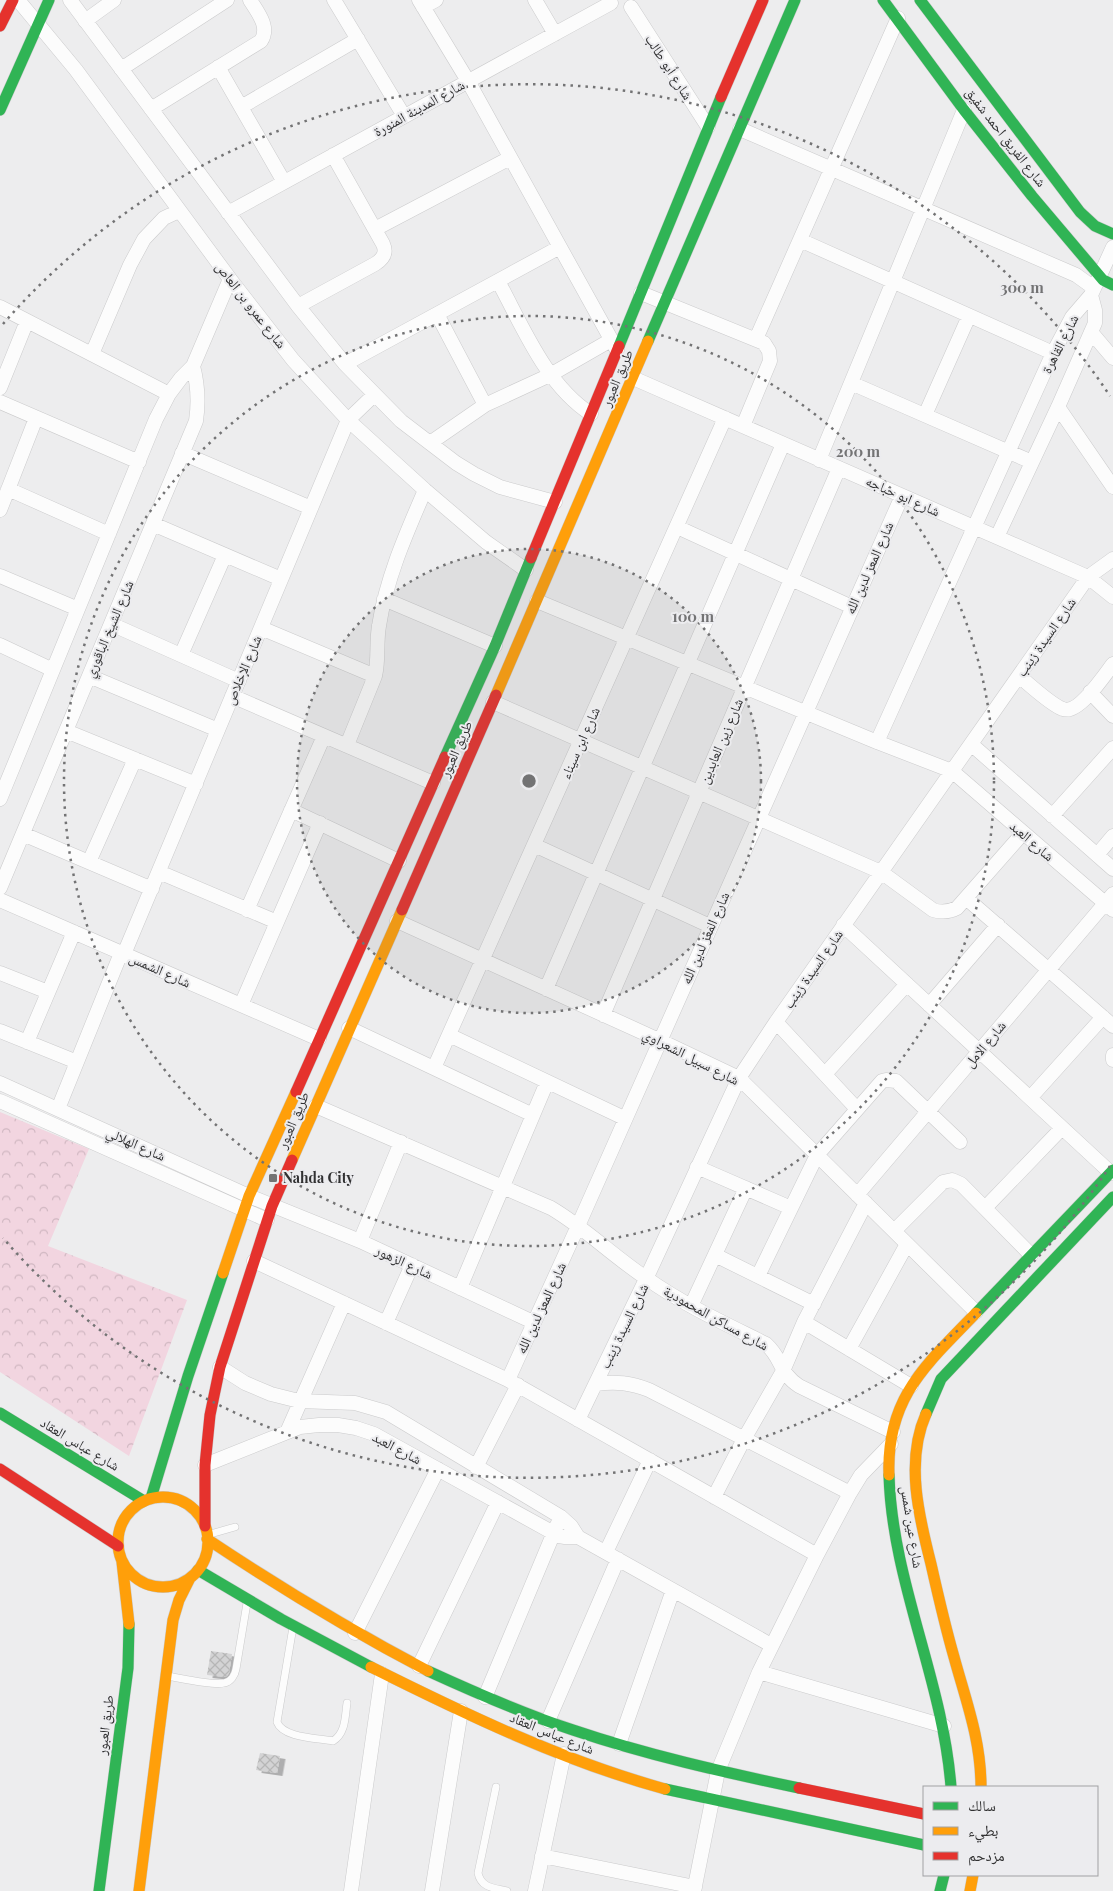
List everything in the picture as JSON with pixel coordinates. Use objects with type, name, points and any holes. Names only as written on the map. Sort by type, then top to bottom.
[{"type":"street","points":[[0,26],[12,0]]},
{"type":"street","name":"شارع عمرو بن العاص","points":[[18,0],[76,70],[179,211],[293,360],[348,420],[425,490],[486,542],[526,570]]},
{"type":"street","points":[[0,110],[49,0]]},
{"type":"street","points":[[70,0],[298,306],[345,364],[374,395],[401,421],[456,463],[482,478],[509,489],[555,502]]},
{"type":"street","points":[[85,21],[114,0]]},
{"type":"street","points":[[121,69],[227,0]]},
{"type":"street","points":[[151,109],[261,41],[264,36],[264,25],[250,0]]},
{"type":"street","points":[[334,0],[404,116]]},
{"type":"street","points":[[430,443],[485,405],[614,345],[468,81],[421,4],[436,0]]},
{"type":"street","points":[[535,0],[555,34]]},
{"type":"street","name":"طريق العبور","points":[[147,1500],[249,1196],[495,646],[591,414],[614,345],[641,293],[708,128],[763,0]]},
{"type":"street","name":"طريق العبور","points":[[206,1534],[205,1464],[210,1415],[220,1367],[272,1206],[537,601],[795,0]]},
{"type":"street","name":"شارع الفريق احمد شفيق","points":[[883,0],[964,110],[1032,196],[1095,286],[1113,285]]},
{"type":"street","name":"شارع الفريق احمد شفيق","points":[[920,0],[1080,212],[1103,231],[1113,234]]},
{"type":"street","points":[[611,2],[618,9],[627,10],[633,4]]},
{"type":"street","name":"شارع المدينة المنورة","points":[[228,213],[611,2]]},
{"type":"street","name":"شارع أبو طالب","points":[[633,4],[708,128]]},
{"type":"street","points":[[756,339],[898,18]]},
{"type":"street","points":[[241,107],[358,39]]},
{"type":"street","points":[[218,67],[284,182]]},
{"type":"street","points":[[820,460],[964,110]]},
{"type":"street","points":[[740,129],[1076,275],[1095,286],[1113,247]]},
{"type":"street","points":[[298,306],[380,261],[385,253],[385,248],[375,229],[333,155]]},
{"type":"street","points":[[375,229],[510,158]]},
{"type":"street","points":[[92,354],[130,265],[144,240],[164,218],[179,211]]},
{"type":"street","points":[[800,240],[1054,354]]},
{"type":"street","points":[[345,364],[560,248]]},
{"type":"street","points":[[0,799],[4,777],[53,670],[156,419],[169,394],[193,366],[230,279]]},
{"type":"street","points":[[498,281],[550,375],[568,397],[591,414]]},
{"type":"street","name":"شارع القاهرة","points":[[997,537],[1095,323],[1095,286]]},
{"type":"street","name":"شارع القاهرة","points":[[877,742],[1072,316],[1095,286]]},
{"type":"street","points":[[641,293],[764,343],[769,352],[770,361],[743,426]]},
{"type":"street","points":[[0,307],[169,394]]},
{"type":"street","points":[[437,314],[485,405]]},
{"type":"street","points":[[925,415],[969,316]]},
{"type":"street","points":[[0,388],[27,321]]},
{"type":"street","points":[[1091,332],[1113,358]]},
{"type":"street","name":"شارع الشيخ الباقوري","points":[[0,888],[196,421],[198,384],[193,366]]},
{"type":"street","name":"شارع ابو حباجه","points":[[633,378],[1088,577],[1113,597]]},
{"type":"street","points":[[851,383],[1032,462]]},
{"type":"street","name":"شارع الإخلاص","points":[[58,1109],[348,420],[374,395]]},
{"type":"street","points":[[0,402],[139,462]]},
{"type":"street","points":[[1058,407],[1113,487]]},
{"type":"street","points":[[0,510],[36,418]]},
{"type":"street","name":"شارع ابن سيناء","points":[[434,1068],[725,418]]},
{"type":"street","points":[[546,989],[783,444]]},
{"type":"street","points":[[182,453],[311,508]]},
{"type":"street","name":"شارع زين العابدين","points":[[603,1015],[838,468]]},
{"type":"street","points":[[8,489],[109,534]]},
{"type":"street","points":[[347,745],[375,676],[378,627],[384,599],[401,546],[425,490]]},
{"type":"street","name":"شارع المعز لدين الله","points":[[476,1466],[513,1382],[533,1322],[578,1226],[624,1118],[902,496]]},
{"type":"street","points":[[153,524],[281,579]]},
{"type":"street","points":[[677,527],[852,607]]},
{"type":"street","points":[[181,655],[225,555]]},
{"type":"street","name":"شارع السيدة زينب","points":[[578,1420],[739,1078],[843,925],[1088,577],[1113,559]]},
{"type":"street","points":[[0,576],[78,609]]},
{"type":"street","points":[[384,599],[495,646]]},
{"type":"street","name":"شارع العبد","points":[[537,601],[877,742],[952,771],[1024,833],[1110,902]]},
{"type":"street","points":[[111,624],[239,680]]},
{"type":"street","points":[[261,628],[375,676]]},
{"type":"street","points":[[0,645],[53,670]]},
{"type":"street","points":[[1019,676],[1066,710],[1075,708],[1113,664]]},
{"type":"street","points":[[89,676],[218,730]]},
{"type":"street","points":[[1090,692],[1113,716]]},
{"type":"street","points":[[232,696],[433,783]]},
{"type":"street","points":[[493,702],[881,872],[933,910],[939,912],[952,911],[957,908],[1024,833]]},
{"type":"street","points":[[66,731],[196,784]]},
{"type":"street","points":[[247,910],[324,736]]},
{"type":"street","points":[[970,744],[1113,869]]},
{"type":"street","points":[[1052,816],[1113,748]]},
{"type":"street","points":[[89,862],[135,759]]},
{"type":"street","points":[[291,810],[399,861]]},
{"type":"street","points":[[241,1005],[320,823]]},
{"type":"street","points":[[23,834],[152,888]]},
{"type":"street","points":[[1097,856],[1113,836]]},
{"type":"street","points":[[534,846],[710,926]]},
{"type":"street","points":[[159,872],[276,922]]},
{"type":"street","points":[[966,898],[1108,1021],[1030,1098]]},
{"type":"street","name":"شارع الشمس","points":[[0,900],[319,1040]]},
{"type":"street","name":"شارع الامل","points":[[714,1497],[782,1371],[862,1199],[928,1112],[1049,969],[1110,902]]},
{"type":"street","name":"شارع سبيل الشعراوي","points":[[397,921],[739,1078],[976,1312]]},
{"type":"street","points":[[843,925],[1112,1172]]},
{"type":"street","points":[[929,1005],[998,925]]},
{"type":"street","points":[[27,1042],[74,932]]},
{"type":"street","points":[[1,977],[48,992]]},
{"type":"street","points":[[825,1074],[907,984]]},
{"type":"street","points":[[776,1022],[857,1109]]},
{"type":"street","points":[[350,1028],[533,1116]]},
{"type":"street","points":[[0,1031],[77,1062]]},
{"type":"street","points":[[448,1035],[624,1118]]},
{"type":"street","points":[[1113,1054],[1113,1060]]},
{"type":"street","points":[[758,1276],[817,1155],[878,1084],[886,1080],[896,1081],[960,1142]]},
{"type":"street","points":[[460,1288],[547,1082]]},
{"type":"street","name":"شارع الهلالي","points":[[0,1083],[272,1206]]},
{"type":"street","name":"شارع الهلالي","points":[[0,1101],[267,1220]]},
{"type":"street","name":"شارع مساكن المحمودية","points":[[316,1106],[551,1208],[578,1226],[646,1279],[691,1306],[766,1344],[774,1351],[782,1371],[789,1380],[892,1438]]},
{"type":"street","points":[[985,1208],[1062,1128]]},
{"type":"street","points":[[360,1241],[401,1142]]},
{"type":"street","points":[[697,1167],[791,1208]]},
{"type":"street","name":"شارع عين شمس","points":[[950,1786],[944,1726],[935,1686],[922,1646],[894,1524],[889,1483],[892,1438],[898,1413],[911,1386],[926,1366],[1112,1172]]},
{"type":"street","points":[[894,1231],[943,1182],[947,1180],[957,1181],[1031,1255]]},
{"type":"street","points":[[691,1306],[746,1188]]},
{"type":"street","name":"شارع عين شمس","points":[[981,1786],[972,1711],[954,1657],[922,1529],[914,1477],[921,1424],[941,1379],[1113,1198]]},
{"type":"street","name":"شارع الزهور","points":[[272,1206],[360,1241],[533,1322]]},
{"type":"street","points":[[849,1349],[908,1244]]},
{"type":"street","points":[[715,1255],[814,1304]]},
{"type":"street","points":[[254,1262],[513,1382],[816,1555]]},
{"type":"street","points":[[386,1323],[412,1266]]},
{"type":"street","points":[[287,1432],[299,1401],[344,1303]]},
{"type":"street","points":[[804,1322],[911,1386]]},
{"type":"street","name":"شارع العبد","points":[[220,1367],[245,1383],[271,1394],[299,1401],[354,1403],[386,1412],[562,1517],[578,1536],[771,1646]]},
{"type":"street","points":[[596,1384],[614,1382],[632,1384],[649,1390],[850,1493]]},
{"type":"street","name":"شارع عباس العقاد","points":[[0,1413],[147,1500]]},
{"type":"street","name":"شارع العبد","points":[[205,1464],[300,1427],[338,1425],[356,1428],[374,1434],[553,1533],[565,1538],[578,1536]]},
{"type":"street","points":[[542,1856],[695,1889],[718,1771],[759,1672],[816,1555],[850,1493],[861,1475],[892,1438]]},
{"type":"street","points":[[548,1721],[650,1460]]},
{"type":"street","points":[[0,1469],[118,1546]]},
{"type":"street","points":[[355,1633],[438,1469]]},
{"type":"street","points":[[139,1891],[173,1620],[179,1600],[206,1555],[206,1534],[198,1515],[189,1505],[177,1499],[164,1497],[147,1500],[133,1508],[124,1519],[119,1532],[118,1546],[122,1562],[132,1575],[145,1584],[160,1587],[176,1585],[194,1574]]},
{"type":"street","points":[[419,1666],[498,1502]]},
{"type":"street","points":[[485,1696],[553,1533],[562,1517]]},
{"type":"street","name":"شارع عباس العقاد","points":[[206,1534],[299,1600],[355,1633],[419,1666],[485,1696],[548,1721],[619,1744],[718,1771],[923,1814]]},
{"type":"street","name":"طريق العبور","points":[[99,1891],[130,1642],[129,1598],[122,1562]]},
{"type":"street","name":"شارع عباس العقاد","points":[[194,1574],[247,1600],[293,1627],[382,1674],[461,1711],[613,1773],[712,1801],[923,1845]]},
{"type":"street","points":[[619,1744],[673,1590]]},
{"type":"street","points":[[759,1672],[944,1726]]},
{"type":"street","points":[[351,1891],[382,1674]]},
{"type":"street","points":[[432,1891],[461,1711]]},
{"type":"street","points":[[535,1891],[564,1754]]},
{"type":"street","points":[[940,1891],[944,1876]]},
{"type":"street","points":[[970,1891],[974,1876]]},
{"type":"lane","points":[[206,1534],[235,1528]]},
{"type":"lane","points":[[167,1676],[219,1684],[232,1678],[236,1669],[247,1600]]},
{"type":"lane","points":[[293,1627],[277,1722],[278,1726],[281,1730],[290,1734],[333,1741],[338,1738],[343,1730],[348,1703]]},
{"type":"lane","points":[[496,1787],[478,1874],[479,1879],[487,1887],[506,1891]]},
{"type":"green space","points":[[0,1112],[89,1149],[48,1246],[187,1300],[129,1456],[0,1372]]},
{"type":"building","points":[[211,1651],[232,1654],[229,1673],[226,1677],[207,1675]]},
{"type":"building","points":[[260,1753],[280,1756],[277,1773],[256,1770]]},
{"type":"traffic: fast","points":[[0,110],[49,0]]},
{"type":"traffic: fast","points":[[648,341],[795,0]]},
{"type":"traffic: fast","points":[[883,0],[964,110],[1032,196],[1103,280],[1113,285]]},
{"type":"traffic: fast","points":[[920,0],[1080,212],[1095,226],[1113,234]]},
{"type":"traffic: fast","points":[[619,346],[721,97]]},
{"type":"traffic: fast","points":[[445,757],[495,646],[531,558]]},
{"type":"traffic: fast","points":[[976,1313],[1113,1170]]},
{"type":"traffic: fast","points":[[926,1414],[941,1379],[1113,1197]]},
{"type":"traffic: fast","points":[[151,1498],[188,1376],[223,1273]]},
{"type":"traffic: fast","points":[[0,1413],[144,1501]]},
{"type":"traffic: fast","points":[[889,1475],[892,1515],[899,1554],[938,1708],[946,1747],[951,1786]]},
{"type":"traffic: fast","points":[[198,1570],[281,1619],[371,1667]]},
{"type":"traffic: fast","points":[[99,1891],[128,1668],[129,1624]]},
{"type":"traffic: fast","points":[[428,1671],[518,1710],[601,1739],[685,1762],[799,1788]]},
{"type":"traffic: fast","points":[[665,1789],[923,1845]]},
{"type":"traffic: fast","points":[[940,1891],[944,1876]]},
{"type":"traffic: slow","points":[[496,695],[648,341]]},
{"type":"traffic: slow","points":[[292,1160],[402,910]]},
{"type":"traffic: slow","points":[[223,1273],[249,1196],[296,1092]]},
{"type":"traffic: slow","points":[[889,1475],[890,1448],[894,1424],[902,1403],[926,1366],[976,1313]]},
{"type":"traffic: slow","points":[[926,1414],[916,1451],[916,1489],[922,1527],[976,1737],[981,1786]]},
{"type":"traffic: slow","points":[[163,1497],[180,1501],[195,1510],[204,1525],[208,1542],[204,1559],[195,1574],[180,1583],[163,1587],[146,1583],[131,1574],[122,1559],[118,1542],[122,1525],[131,1510],[146,1501],[163,1497]]},
{"type":"traffic: slow","points":[[207,1539],[316,1608],[428,1671]]},
{"type":"traffic: slow","points":[[122,1562],[129,1624]]},
{"type":"traffic: slow","points":[[139,1891],[173,1620],[179,1600],[190,1578]]},
{"type":"traffic: slow","points":[[371,1667],[515,1735],[589,1765],[665,1789]]},
{"type":"traffic: slow","points":[[970,1891],[973,1876]]},
{"type":"traffic: jam","points":[[0,26],[13,0]]},
{"type":"traffic: jam","points":[[721,97],[763,0]]},
{"type":"traffic: jam","points":[[531,558],[619,346]]},
{"type":"traffic: jam","points":[[402,910],[496,695]]},
{"type":"traffic: jam","points":[[296,1092],[445,757]]},
{"type":"traffic: jam","points":[[205,1526],[205,1465],[210,1415],[220,1367],[272,1206],[292,1160]]},
{"type":"traffic: jam","points":[[0,1469],[118,1546]]},
{"type":"traffic: jam","points":[[799,1788],[923,1814]]},
{"type":"place","name":"Nahda City","points":[[273,1178]]}]
